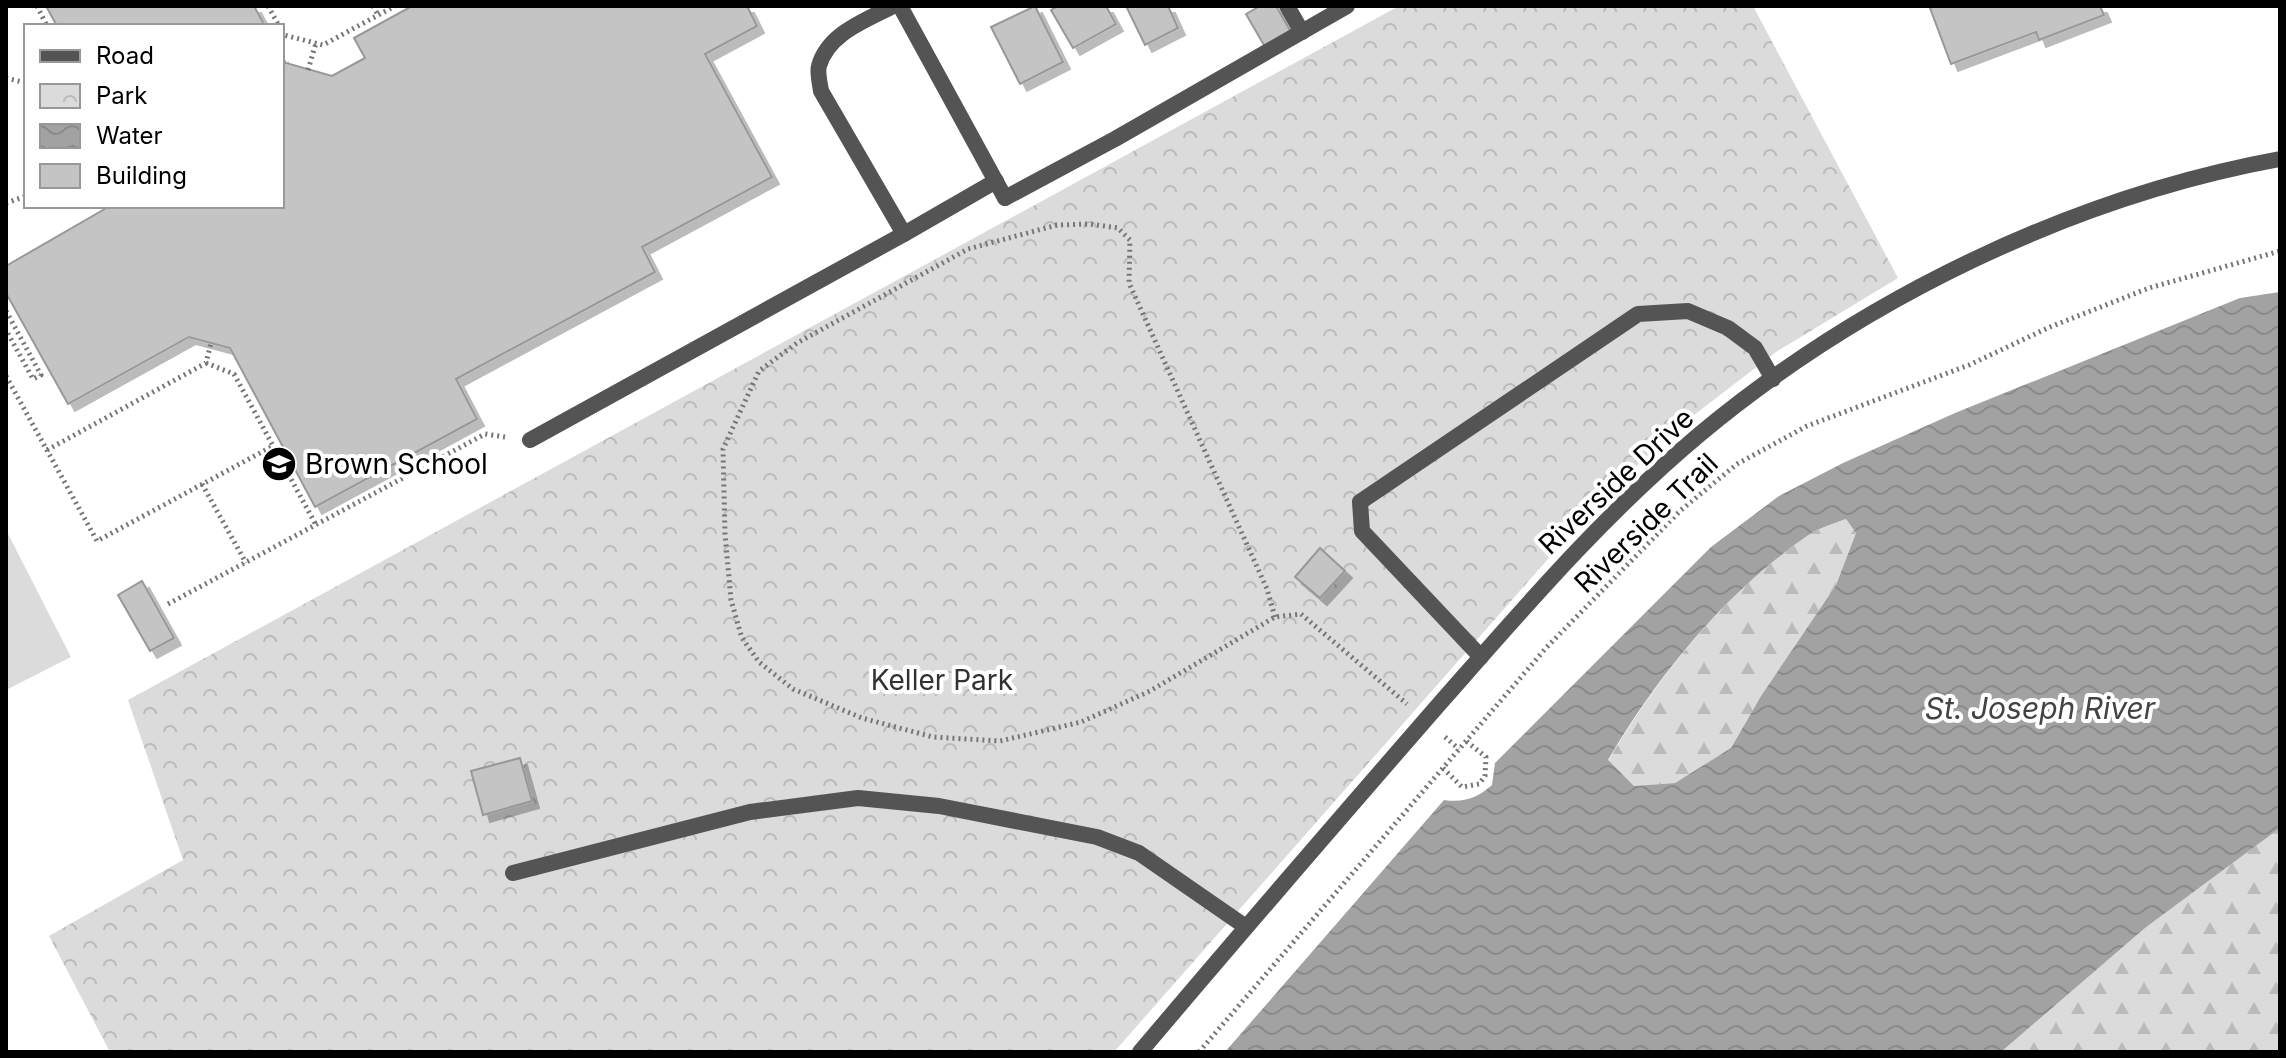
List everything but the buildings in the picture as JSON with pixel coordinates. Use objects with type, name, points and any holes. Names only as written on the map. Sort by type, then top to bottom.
[{"type":"street","points":[[893,6],[843,33],[832,43],[818,67],[821,91],[904,234]]},
{"type":"street","points":[[900,6],[1005,198],[1347,6]]},
{"type":"street","points":[[1287,6],[1302,32]]},
{"type":"street","name":"Riverside Drive","points":[[1140,1052],[1572,556],[1638,489],[1701,433],[1841,333],[1908,294],[1988,254],[2064,221],[2156,190],[2280,159]]},
{"type":"street","points":[[530,440],[996,181]]},
{"type":"street","points":[[1481,657],[1362,531],[1360,502],[1638,314],[1688,311],[1728,328],[1755,348],[1773,379]]},
{"type":"street","points":[[513,873],[750,812],[858,798],[939,806],[1097,837],[1139,853],[1246,927]]},
{"type":"path","points":[[37,6],[46,24]]},
{"type":"path","points":[[268,6],[278,24]]},
{"type":"path","points":[[373,6],[378,15]]},
{"type":"path","points":[[284,35],[323,45],[395,6]]},
{"type":"path","points":[[308,70],[316,43]]},
{"type":"path","points":[[1275,617],[1267,589],[1167,362],[1142,317],[1129,283],[1130,240],[1118,228],[1090,224],[1057,225],[968,249],[797,343],[759,371],[723,449],[731,600],[742,638],[759,662],[793,689],[862,718],[933,737],[1000,741],[1081,722],[1150,691],[1275,617],[1301,614],[1459,749]]},
{"type":"path","name":"Riverside Trail","points":[[1199,1052],[1546,648],[1681,510],[1737,464],[1807,426],[1969,365],[2050,327],[2149,288],[2280,251]]},
{"type":"path","points":[[6,311],[41,375],[33,379],[6,330]]},
{"type":"path","points":[[47,450],[206,363],[211,343]]},
{"type":"path","points":[[206,363],[234,374],[316,525]]},
{"type":"path","points":[[6,376],[97,541],[273,446]]},
{"type":"path","points":[[168,604],[485,434]]},
{"type":"path","points":[[202,484],[246,563]]},
{"type":"path","points":[[1443,768],[1462,787],[1479,784],[1485,776],[1486,757],[1466,741]]},
{"type":"green space","name":"Keller Park","points":[[1399,6],[1753,6],[1898,278],[1776,352],[1681,425],[1600,500],[1114,1052],[110,1052],[49,936],[183,860],[128,700]]},
{"type":"green space","points":[[1846,519],[1856,533],[1836,585],[1761,696],[1731,748],[1675,783],[1634,786],[1608,761],[1671,668],[1721,609],[1777,558],[1811,533]]},
{"type":"green space","points":[[6,530],[71,657],[6,690]]},
{"type":"green space","points":[[2280,828],[2280,1052],[2001,1052],[2145,928]]},
{"type":"water","name":"St. Joseph River","points":[[2280,292],[2280,828],[2145,928],[2001,1052],[1225,1052],[1444,800],[1470,798],[1492,785],[1495,763],[1711,547],[1779,496],[1843,463],[1955,413],[2240,298]],"holes":[[[1846,519],[1856,533],[1836,585],[1761,696],[1731,748],[1675,783],[1634,786],[1608,760],[1649,697],[1696,638],[1748,583],[1811,533]]]},
{"type":"place","name":"Brown School","points":[[279,464]]}]
